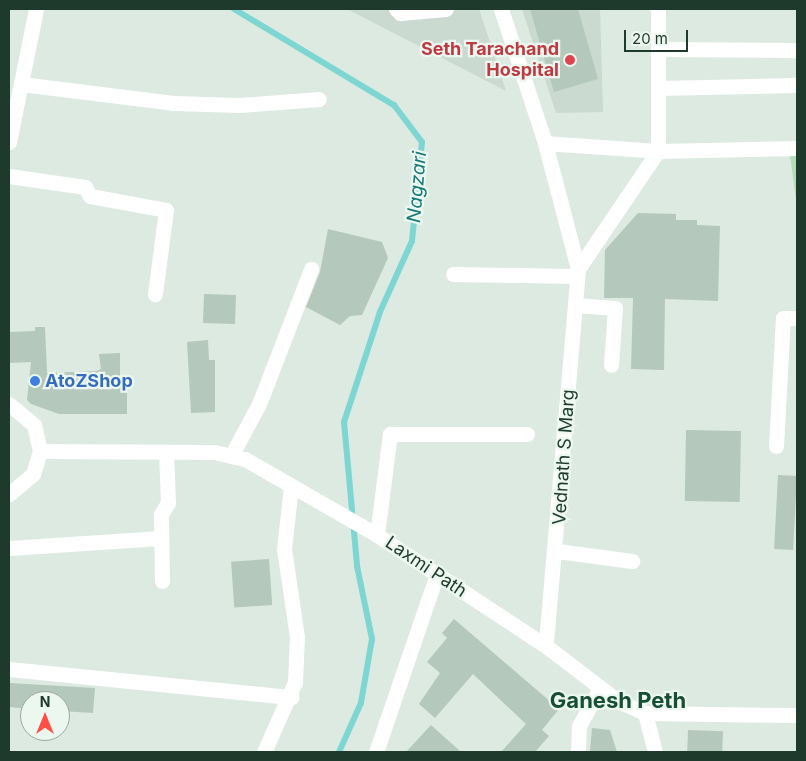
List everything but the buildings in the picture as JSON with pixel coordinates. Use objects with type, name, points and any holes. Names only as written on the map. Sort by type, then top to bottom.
[{"type":"street","points":[[9,142],[36,9]]},
{"type":"street","points":[[396,9],[400,13],[446,9]]},
{"type":"street","points":[[501,9],[545,143],[578,272]]},
{"type":"street","points":[[578,272],[658,151],[658,9]]},
{"type":"street","points":[[658,48],[797,50]]},
{"type":"street","points":[[21,84],[173,102],[240,105],[319,99]]},
{"type":"street","points":[[658,88],[797,85]]},
{"type":"street","points":[[545,143],[658,151],[797,148]]},
{"type":"street","points":[[9,176],[85,187],[90,196],[166,210],[155,294]]},
{"type":"street","points":[[231,456],[259,404],[310,269]]},
{"type":"street","points":[[453,274],[578,272]]},
{"type":"street","name":"Vednath S Marg","points":[[546,646],[557,552],[578,272]]},
{"type":"street","points":[[575,305],[615,308],[611,365]]},
{"type":"street","points":[[776,446],[783,318],[797,318]]},
{"type":"street","points":[[9,404],[34,425],[40,450],[33,474],[9,494]]},
{"type":"street","points":[[377,535],[390,434],[527,434]]},
{"type":"street","name":"Laxmi Path","points":[[40,450],[166,452],[231,456],[245,459],[363,526],[546,646],[600,688],[645,713],[797,715]]},
{"type":"street","points":[[162,581],[161,514],[168,504],[166,452]]},
{"type":"street","points":[[264,752],[292,697],[298,637],[284,549],[291,486]]},
{"type":"street","points":[[9,548],[161,538]]},
{"type":"street","points":[[557,552],[632,561]]},
{"type":"street","points":[[376,752],[437,574]]},
{"type":"street","points":[[9,669],[292,697]]},
{"type":"street","points":[[578,752],[579,726],[600,688]]},
{"type":"street","points":[[645,713],[655,752]]},
{"type":"shaded area","name":"Seth Tarachand Hospital","points":[[347,9],[479,9],[506,91]]},
{"type":"shaded area","name":"Seth Tarachand Hospital","points":[[522,9],[600,9],[603,112],[556,113]]},
{"type":"green space","points":[[790,155],[797,155],[797,207]]},
{"type":"waterway","name":"Nagzari","points":[[234,9],[394,105],[422,142],[412,241],[380,312],[344,422],[357,566],[372,639],[361,703],[339,752]]},
{"type":"place","name":"Seth Tarachand Hospital","points":[[570,60]]},
{"type":"place","name":"AtoZShop","points":[[35,381]]},
{"type":"district","name":"Ganesh Peth","points":[[618,701]]}]
